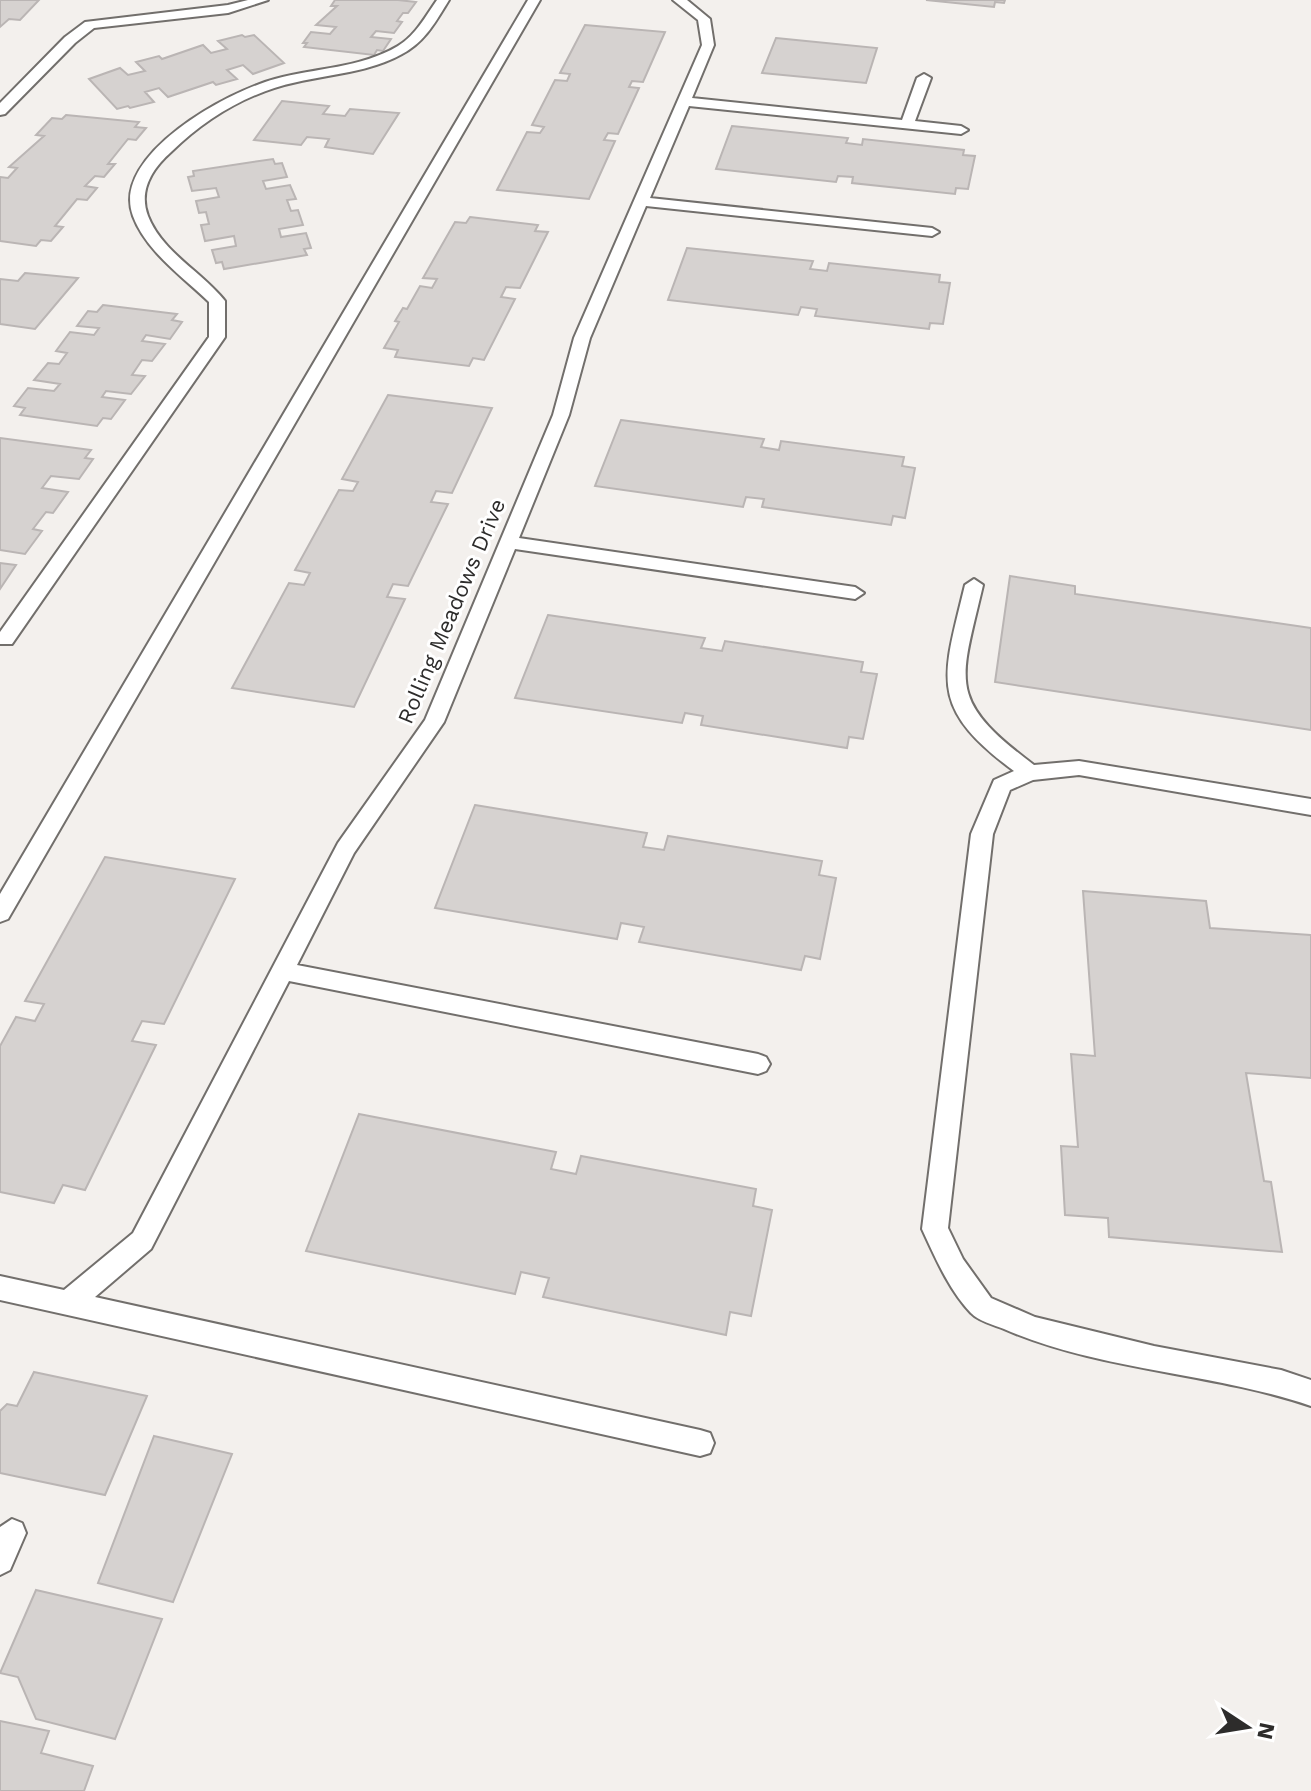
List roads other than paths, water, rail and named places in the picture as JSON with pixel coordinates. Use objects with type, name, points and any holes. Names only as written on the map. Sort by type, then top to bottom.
[{"type":"lane","points":[[0,111],[70,40],[90,25],[228,9],[262,0]]},
{"type":"lane","points":[[0,638],[5,639],[217,337],[217,301],[160,244],[140,215],[137,187],[154,160],[177,137],[230,101],[261,87],[365,65],[399,51],[421,37],[443,0]]},
{"type":"lane","points":[[0,913],[534,0]]},
{"type":"lane","name":"Rolling Meadows Drive","points":[[68,1303],[142,1241],[346,849],[434,722],[561,415],[582,338],[708,45],[704,19],[679,0]]},
{"type":"lane","points":[[907,124],[924,78]]},
{"type":"lane","points":[[684,101],[961,130]]},
{"type":"lane","points":[[641,201],[932,232]]},
{"type":"lane","points":[[508,542],[855,593]]},
{"type":"lane","points":[[974,585],[955,677],[957,695],[967,718],[1030,773]]},
{"type":"lane","points":[[1311,807],[1079,768],[1030,773],[1001,785],[982,834],[935,1229],[954,1267],[982,1307],[995,1313],[1033,1329],[1154,1359],[1281,1383],[1311,1393]]},
{"type":"lane","points":[[282,971],[758,1064]]},
{"type":"lane","points":[[0,1288],[700,1443]]},
{"type":"lane","points":[[0,1560],[12,1533]]}]
